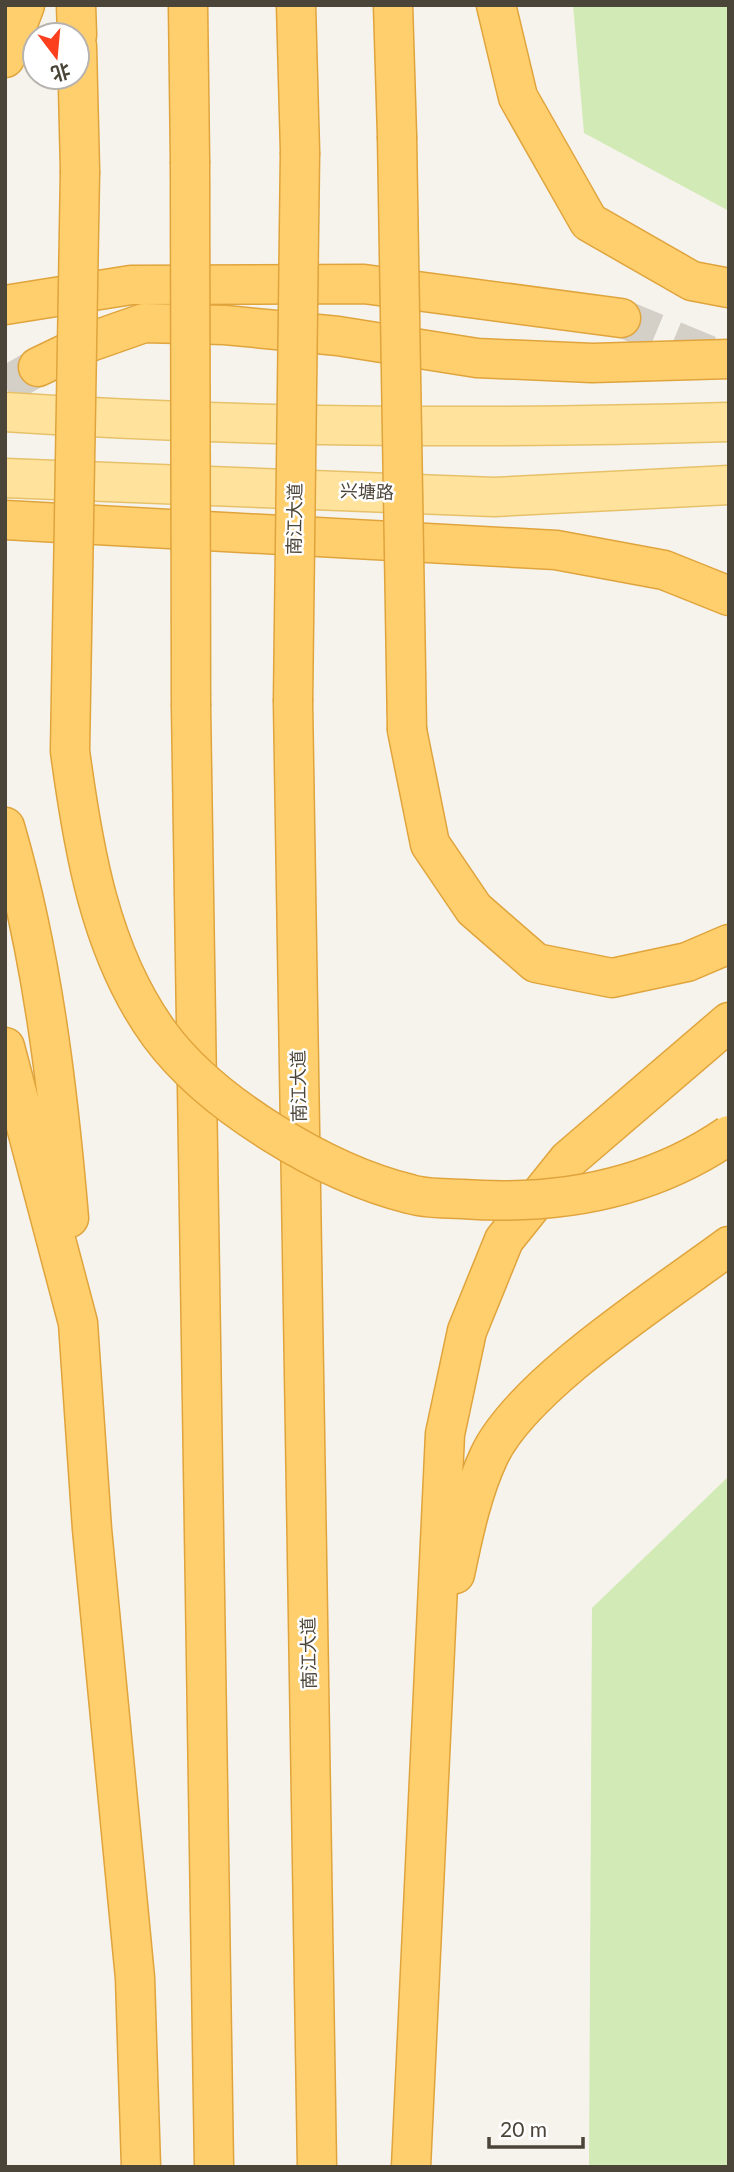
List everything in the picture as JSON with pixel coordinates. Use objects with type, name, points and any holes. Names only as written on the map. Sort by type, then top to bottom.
[{"type":"highway","points":[[5,58],[25,5]]},
{"type":"highway","points":[[188,5],[191,706],[214,2167]]},
{"type":"highway","name":"南江大道","points":[[296,5],[300,152],[293,702],[317,2167]]},
{"type":"highway","points":[[393,5],[407,730],[430,844],[474,909],[536,963],[612,978],[687,962],[729,944]]},
{"type":"highway","points":[[496,5],[518,97],[589,222],[692,281],[729,288]]},
{"type":"highway","points":[[78,91],[80,172],[70,751],[80,830],[97,898],[122,967],[160,1035],[216,1092],[272,1134],[340,1171],[411,1195],[484,1200],[563,1199],[647,1178],[708,1149],[729,1135]]},
{"type":"highway","points":[[5,305],[131,285],[364,284],[621,318]]},
{"type":"highway","points":[[38,367],[90,342],[144,323],[225,325],[300,332],[477,358],[592,363],[729,359]]},
{"type":"highway","points":[[5,520],[556,550],[664,570],[729,596]]},
{"type":"highway","points":[[5,827],[18,872],[59,1096],[92,1529],[135,1978],[141,2167]]},
{"type":"highway","points":[[411,2167],[444,1434],[467,1331],[504,1240],[569,1160],[729,1021]]},
{"type":"highway","points":[[5,1047],[78,1323]]},
{"type":"highway","points":[[433,1679],[463,1538],[489,1455],[528,1402],[592,1349],[729,1247]]},
{"type":"main road","points":[[5,412],[124,420],[513,428],[729,422]]},
{"type":"main road","name":"兴塘路","points":[[5,478],[494,497],[729,485]]},
{"type":"green space","points":[[573,5],[729,5],[729,211],[584,133]]},
{"type":"green space","points":[[729,1476],[729,2167],[589,2167],[592,1608]]},
{"type":"tunnel","points":[[621,318],[724,361]]},
{"type":"tunnel","points":[[5,386],[38,367]]}]
